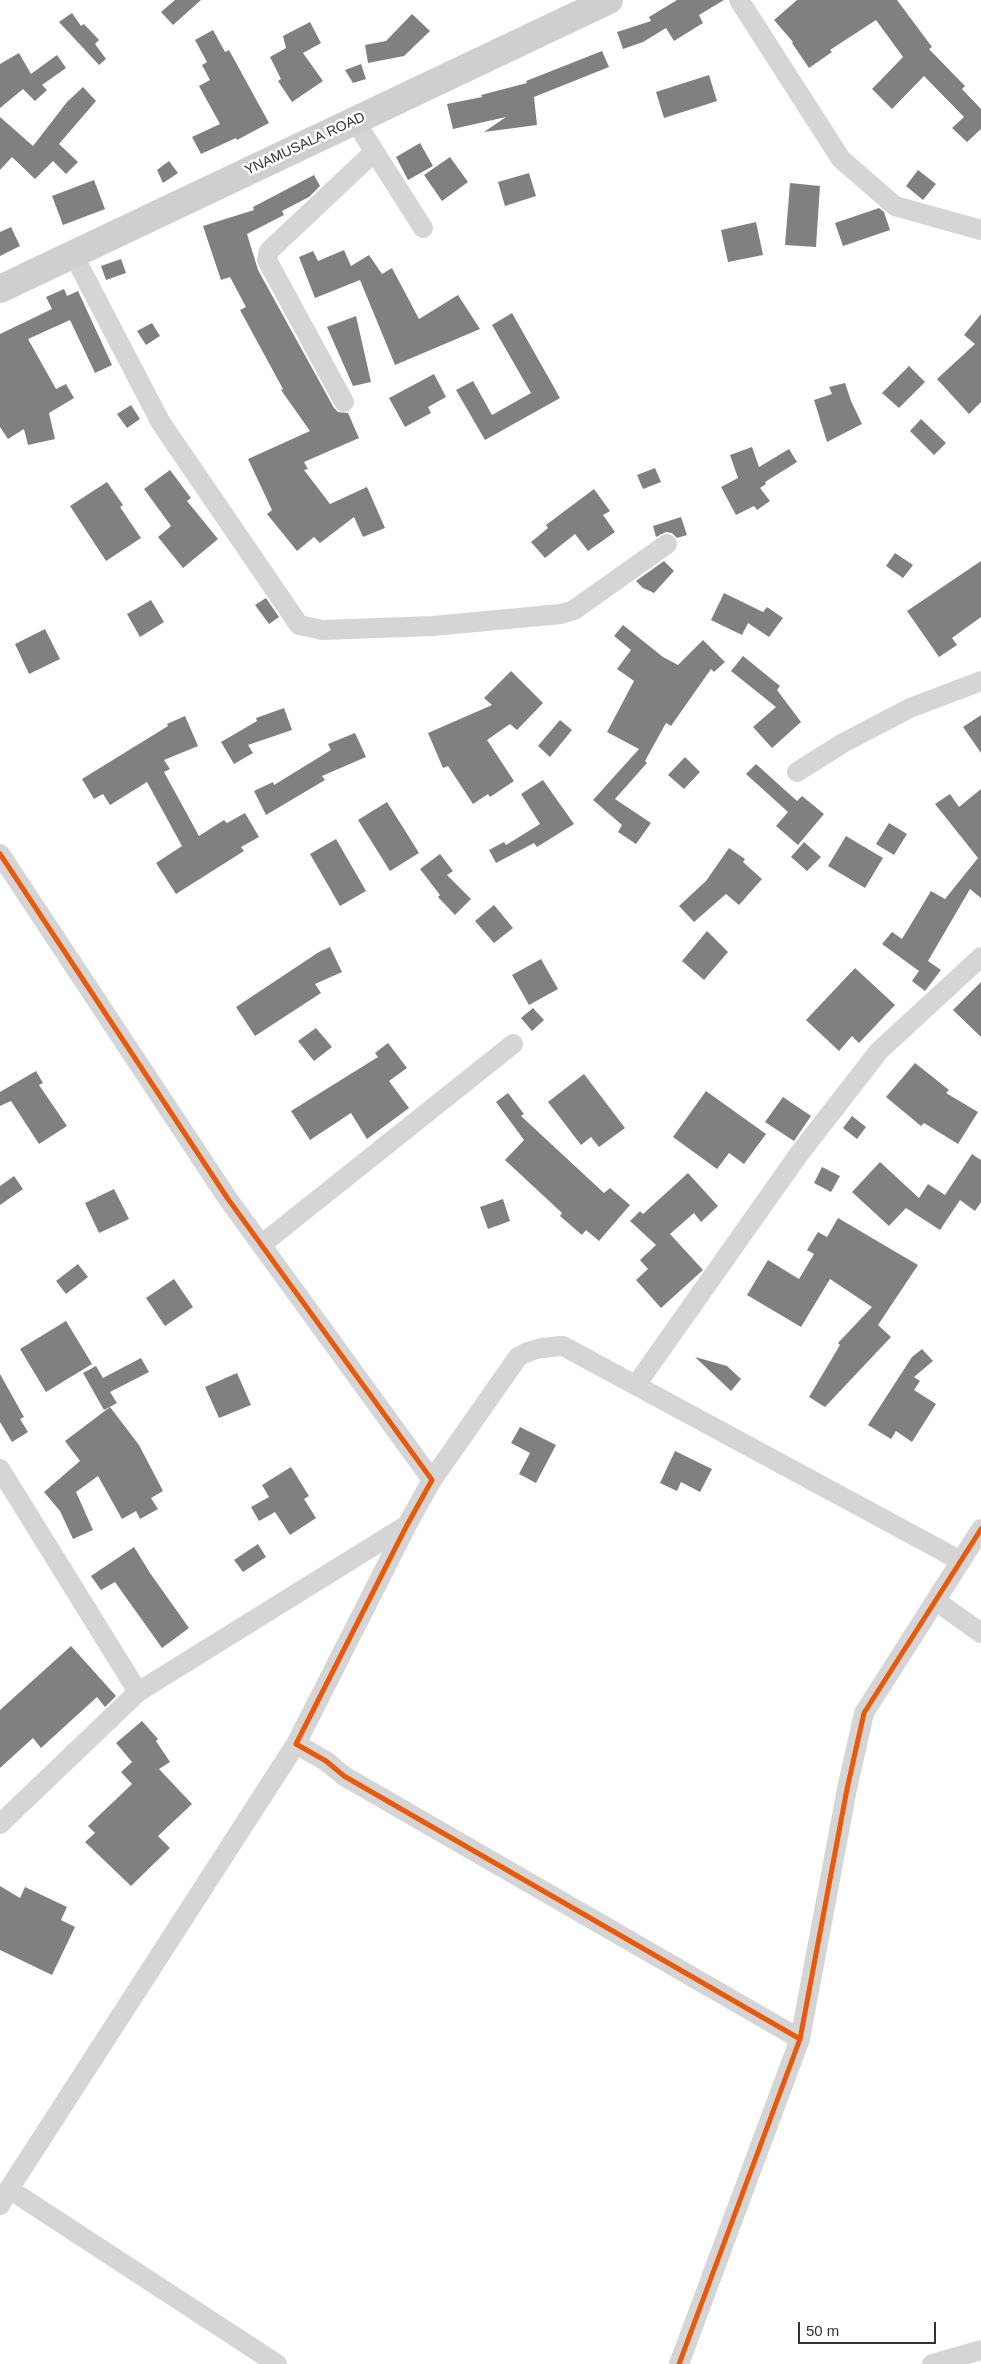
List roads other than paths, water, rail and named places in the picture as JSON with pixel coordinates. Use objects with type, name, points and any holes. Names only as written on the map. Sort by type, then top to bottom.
[{"type":"main road","name":"YNAMUSALA ROAD","points":[[0,289],[602,1]]},
{"type":"street","points":[[738,0],[841,159],[895,206],[981,230]]},
{"type":"street","points":[[354,121],[423,228]]},
{"type":"street","points":[[344,402],[267,260],[269,251],[374,152]]},
{"type":"street","points":[[73,254],[161,423],[299,625],[322,630],[424,626],[561,614],[574,610],[667,544]]},
{"type":"street","points":[[797,772],[843,743],[910,708],[981,681]]},
{"type":"street","points":[[0,854],[228,1199],[432,1480]]},
{"type":"street","points":[[636,1385],[799,1154],[879,1051],[981,957]]},
{"type":"street","points":[[261,1245],[513,1044]]},
{"type":"street","points":[[277,2364],[4,2197],[296,1744],[407,1525],[432,1480],[518,1357],[543,1347],[564,1346],[961,1561]]},
{"type":"street","points":[[0,1469],[138,1692]]},
{"type":"street","points":[[0,1824],[138,1692],[407,1525]]},
{"type":"street","points":[[679,2364],[800,2039],[846,1789],[864,1713],[981,1529]]},
{"type":"street","points":[[936,1601],[981,1633]]},
{"type":"street","points":[[296,1744],[326,1762],[344,1776],[800,2039]]},
{"type":"street","points":[[932,2364],[981,2350]]}]
